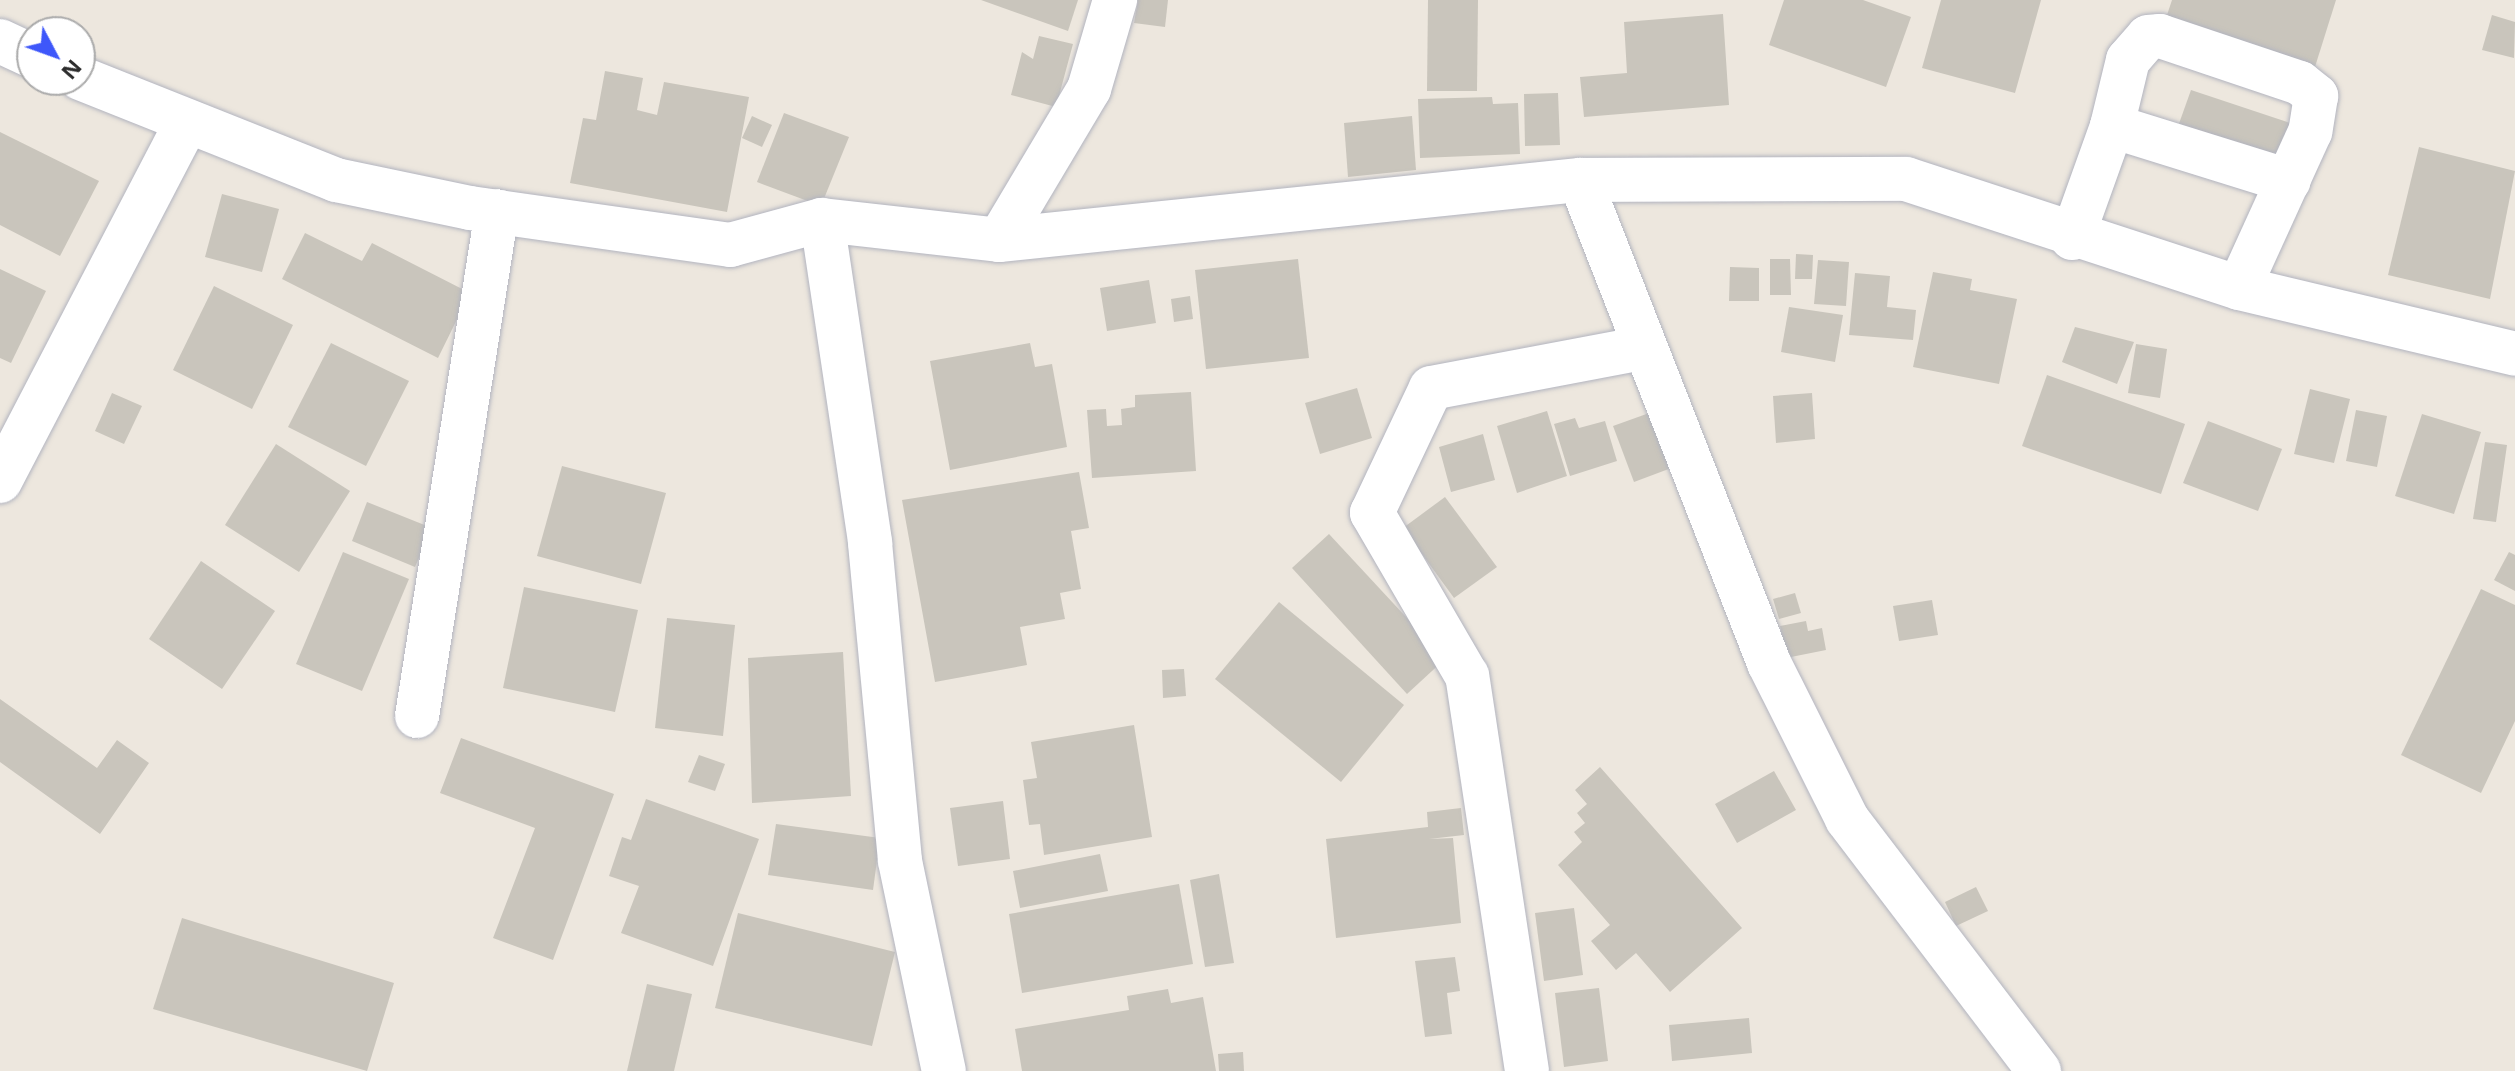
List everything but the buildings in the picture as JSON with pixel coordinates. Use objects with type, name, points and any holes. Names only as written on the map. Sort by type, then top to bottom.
[{"type":"street","points":[[999,240],[1089,89],[1115,0]]},
{"type":"street","points":[[2072,238],[2112,126],[2128,60],[2148,37],[2160,36],[2300,83],[2316,96],[2318,110],[2239,288]]},
{"type":"street","points":[[96,85],[336,180],[497,211],[730,245],[822,220],[999,240],[1580,180],[1906,179],[1991,204],[2072,238],[2239,288],[2515,354]]},
{"type":"street","points":[[0,481],[187,122]]},
{"type":"street","points":[[2112,126],[2289,181]]},
{"type":"street","points":[[1580,180],[1642,348],[1769,663],[1847,819],[2039,1071]]},
{"type":"street","points":[[417,716],[497,211]]},
{"type":"street","points":[[822,220],[870,543],[900,861],[944,1071]]},
{"type":"street","points":[[1527,1071],[1467,676],[1372,513],[1431,388],[1642,348]]}]
